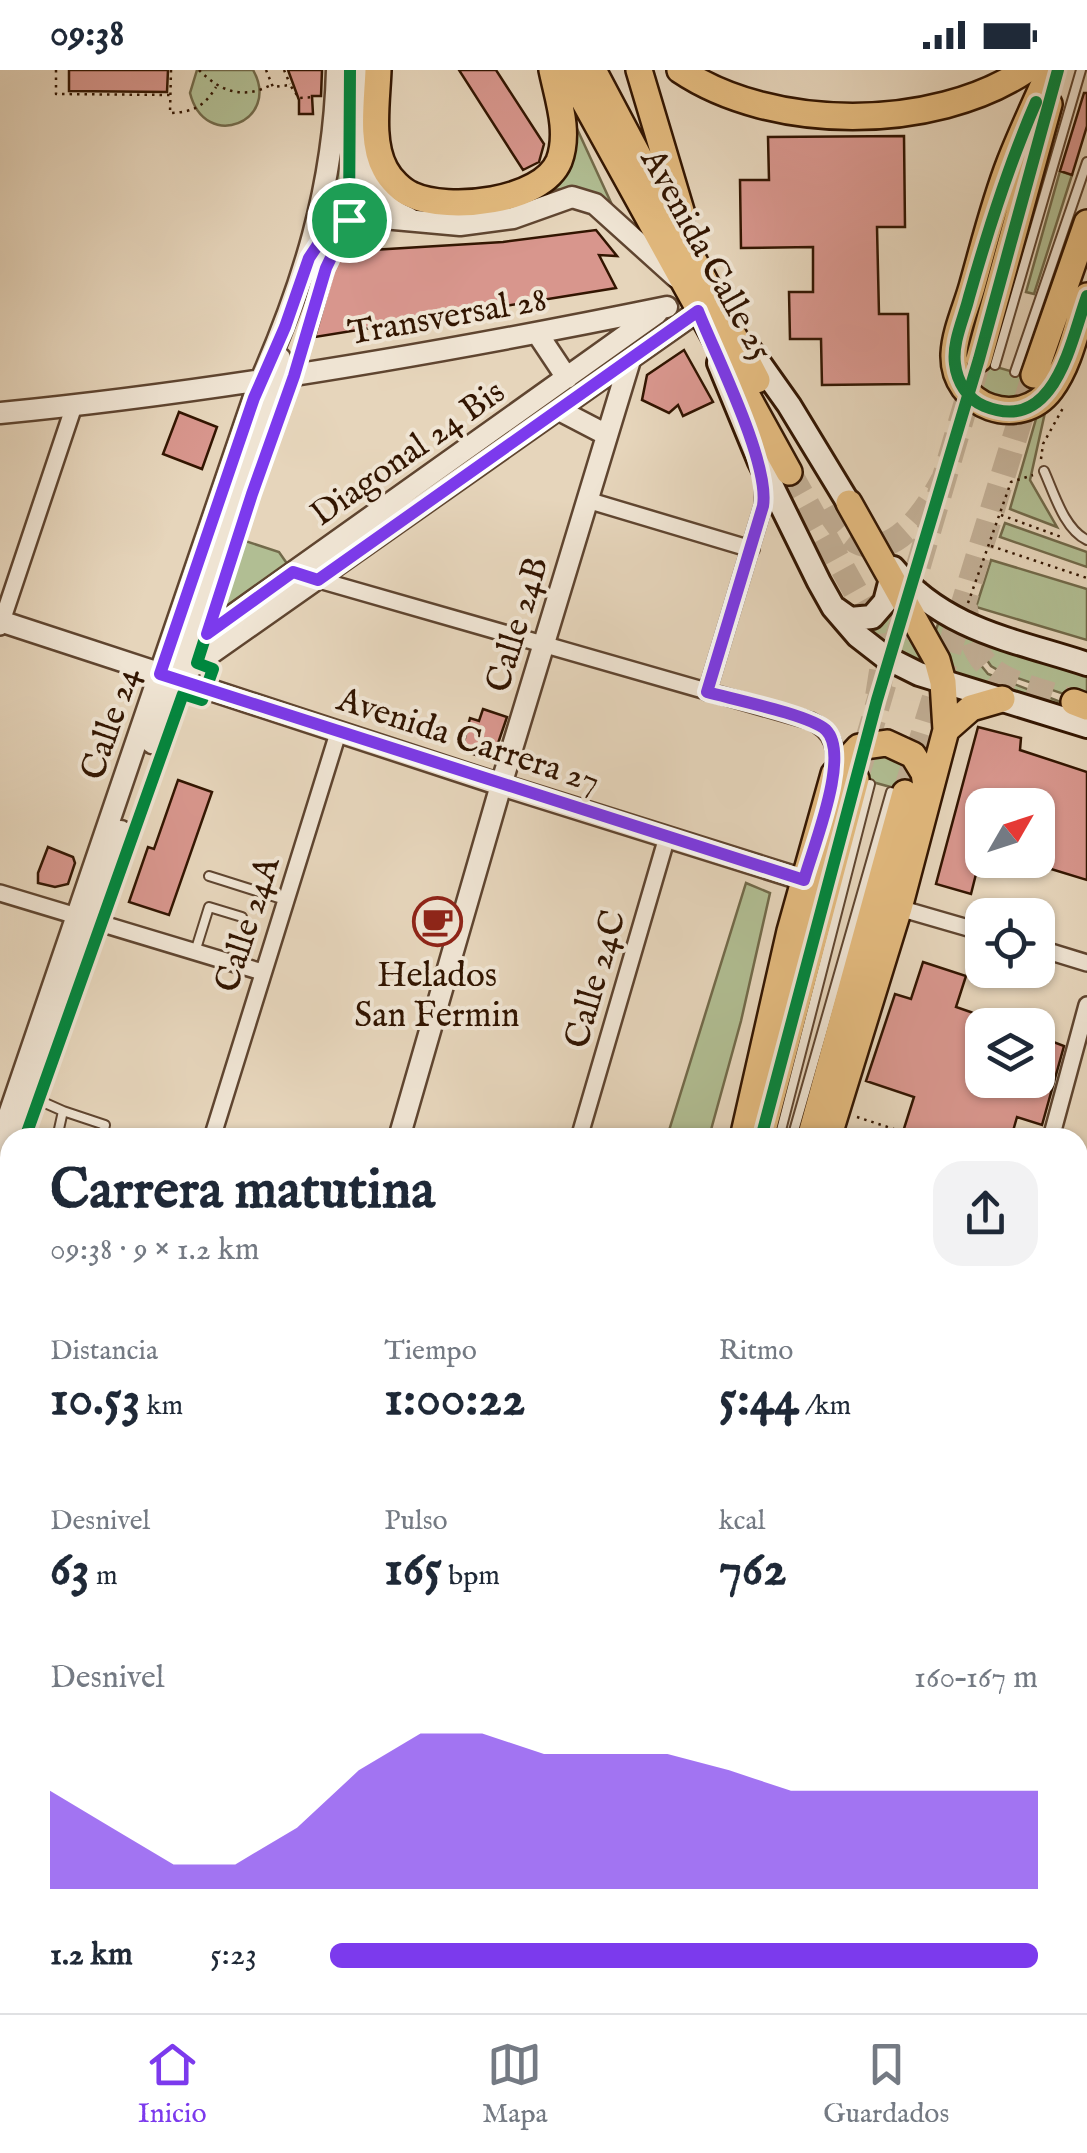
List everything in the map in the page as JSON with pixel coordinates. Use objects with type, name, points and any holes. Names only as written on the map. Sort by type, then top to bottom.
[{"type":"main road","points":[[378,70],[377,136],[384,168],[410,195],[479,202],[532,190],[556,167],[564,136],[552,70]]},
{"type":"main road","name":"Avenida Calle 25","points":[[567,70],[691,294],[795,468]]},
{"type":"main road","name":"Avenida Calle 25","points":[[594,70],[691,294]]},
{"type":"main road","points":[[639,70],[691,294],[759,460],[833,607],[858,636],[885,657],[943,682],[1087,726]]},
{"type":"main road","points":[[680,70],[734,98],[790,111],[844,116],[882,115],[952,102],[988,90],[1026,70]]},
{"type":"main road","points":[[1050,70],[998,196],[954,351],[959,380],[966,392],[975,402],[1002,411],[1040,401],[1058,378],[1087,296]]},
{"type":"main road","points":[[987,362],[1058,70]]},
{"type":"main road","points":[[1024,373],[1087,223]]},
{"type":"main road","points":[[691,294],[789,405],[849,503],[931,649],[943,682],[946,730]]},
{"type":"main road","points":[[849,503],[903,580],[935,609],[963,624],[1087,664]]},
{"type":"main road","points":[[833,607],[850,619],[872,617],[884,602],[891,579]]},
{"type":"main road","points":[[813,1128],[908,794],[946,730],[971,708],[1002,698]]},
{"type":"main road","points":[[764,1128],[859,747],[887,742],[907,751],[924,773],[908,794],[899,908],[831,1128]]},
{"type":"main road","points":[[746,1128],[804,880],[853,779]]},
{"type":"street","name":"Calle 24","points":[[166,672],[187,648],[309,258],[331,145],[337,70]]},
{"type":"street","points":[[359,70],[358,147],[366,180],[397,213],[435,224]]},
{"type":"street","points":[[309,258],[325,234],[341,222],[360,218],[435,224],[499,221],[563,198],[583,199],[594,204],[691,294]]},
{"type":"street","name":"Transversal 28","points":[[0,412],[74,406],[269,379],[537,334],[691,294]]},
{"type":"street","name":"Diagonal 24 Bis","points":[[166,672],[318,580],[630,360],[691,294]]},
{"type":"street","name":"Diagonal 24 Bis","points":[[187,648],[566,378],[691,294]]},
{"type":"street","points":[[537,334],[566,378]]},
{"type":"street","name":"Calle 24B","points":[[402,1128],[500,785],[630,360]]},
{"type":"street","name":"Calle 24","points":[[5,1128],[83,919],[269,379]]},
{"type":"street","points":[[1,623],[74,406]]},
{"type":"street","points":[[559,410],[607,436]]},
{"type":"street","points":[[707,692],[764,502],[759,460]]},
{"type":"street","points":[[587,500],[750,549]]},
{"type":"street","points":[[293,572],[821,726],[853,779]]},
{"type":"street","name":"Avenida Carrera 27","points":[[1,623],[166,672],[500,785],[804,880]]},
{"type":"street","name":"Calle 24A","points":[[215,1128],[340,730]]},
{"type":"street","name":"Calle 24C","points":[[581,1128],[667,837]]},
{"type":"street","points":[[0,892],[262,972]]},
{"type":"street","points":[[899,908],[965,927]]},
{"type":"street","name":"Calle 24","points":[[21,1128],[83,919]]},
{"type":"street","points":[[1055,953],[1087,962]]},
{"type":"street","points":[[1054,1128],[1087,1004]]},
{"type":"lane","points":[[987,362],[1081,70]]},
{"type":"lane","points":[[1024,373],[1087,162]]},
{"type":"lane","points":[[1044,471],[1069,522],[1087,540]]},
{"type":"lane","points":[[781,1128],[853,779]]},
{"type":"lane","points":[[795,1128],[908,794]]},
{"type":"lane","points":[[209,876],[284,900]]},
{"type":"lane","points":[[194,952],[208,907],[242,917]]},
{"type":"lane","points":[[32,1097],[105,1125],[104,1128]]},
{"type":"lane","points":[[62,1128],[64,1111]]},
{"type":"path","points":[[56,70],[56,94],[170,95]]},
{"type":"path","points":[[170,70],[170,113],[192,112],[216,86]]},
{"type":"path","points":[[200,70],[216,86],[248,93],[270,85],[290,85]]},
{"type":"path","points":[[266,70],[270,85]]},
{"type":"path","points":[[284,70],[299,98],[326,96]]},
{"type":"path","points":[[963,624],[968,597],[1011,482],[1044,471],[1040,454],[1043,444],[1067,399]]},
{"type":"path","points":[[1000,514],[1071,540]]},
{"type":"path","points":[[990,546],[1087,578]]},
{"type":"path","points":[[849,1115],[890,1128]]},
{"type":"green space","points":[[197,70],[253,70],[259,88],[258,104],[250,116],[224,126],[210,122],[198,111],[190,93]]},
{"type":"green space","points":[[573,120],[619,220],[566,189],[550,190],[563,170]]},
{"type":"green space","points":[[342,133],[353,176],[371,209],[344,209],[325,223]]},
{"type":"green space","points":[[1060,171],[1072,175],[1034,294],[1026,292]]},
{"type":"green space","points":[[958,356],[1052,383],[1031,402],[977,398]]},
{"type":"green space","points":[[1048,399],[1030,480],[1057,527],[1010,509],[1040,405]]},
{"type":"green space","points":[[244,497],[254,500],[242,540],[279,552],[288,565],[206,620]]},
{"type":"green space","points":[[1005,523],[1087,552],[1087,567],[1000,537]]},
{"type":"green space","points":[[991,560],[1087,589],[1087,640],[976,607]]},
{"type":"green space","points":[[894,589],[938,672],[899,658],[855,624]]},
{"type":"green space","points":[[939,621],[958,632],[1087,669],[1087,702],[1003,673],[991,666],[976,644],[971,646],[988,674],[1087,712],[1087,718],[947,677],[931,644]]},
{"type":"green space","points":[[900,751],[923,796],[840,773],[857,755]]},
{"type":"green space","points":[[746,883],[770,893],[711,1128],[670,1128]]},
{"type":"building","points":[[69,70],[168,70],[167,92],[69,91]]},
{"type":"building","points":[[288,70],[322,70],[321,96],[312,96],[313,114],[299,114],[299,100]]},
{"type":"building","points":[[459,70],[496,70],[544,144],[539,162],[523,170]]},
{"type":"building","points":[[1084,93],[1087,126],[1072,175],[1060,171]]},
{"type":"building","points":[[904,136],[905,227],[877,227],[879,314],[908,314],[909,384],[822,385],[821,339],[790,339],[789,292],[813,292],[813,247],[741,248],[740,180],[769,180],[768,137]]},
{"type":"building","points":[[596,230],[617,256],[599,255],[616,288],[315,337],[339,252],[503,242]]},
{"type":"building","points":[[684,350],[713,402],[683,416],[678,405],[669,413],[642,400],[647,375]]},
{"type":"building","points":[[179,412],[217,427],[202,469],[163,454]]},
{"type":"building","points":[[483,709],[507,717],[492,761],[462,750],[470,718],[479,721]]},
{"type":"building","points":[[978,727],[1021,738],[1020,750],[1087,772],[1087,880],[1055,870],[1055,788],[965,788],[965,878],[975,878],[971,894],[936,884]]},
{"type":"building","points":[[178,780],[212,792],[169,915],[129,902],[148,847],[154,849]]},
{"type":"building","points":[[48,847],[73,857],[75,863],[68,884],[55,887],[38,883]]},
{"type":"building","points":[[923,962],[965,976],[956,1007],[965,1010],[965,1098],[1050,1098],[1042,1125],[1017,1117],[1014,1128],[904,1128],[914,1097],[866,1081],[895,994],[911,999]]},
{"type":"building","points":[[1055,1043],[1064,1046],[1055,1078]]},
{"type":"tunnel","points":[[856,779],[979,359]]},
{"type":"tunnel","points":[[905,793],[1034,375]]},
{"type":"tunnel","points":[[789,472],[877,630],[882,668],[877,700]]},
{"type":"tunnel","points":[[827,508],[843,531],[859,543],[875,546],[905,532],[943,480]]},
{"type":"tunnel","points":[[965,606],[977,651],[987,665],[1014,682],[1074,702]]},
{"type":"cycle path","points":[[29,1128],[183,694],[202,700],[213,669],[197,663],[251,494],[295,376],[322,278],[349,220],[350,70]]},
{"type":"cycle path","points":[[764,1128],[877,700],[979,359],[1058,70]]},
{"type":"cycle path","points":[[1036,102],[999,198],[957,339],[956,370],[968,394],[984,406],[1008,412],[1028,408],[1043,396],[1066,359],[1087,296]]},
{"type":"place","name":"Helados San Fermin","points":[[437,922]]},
{"type":"route","points":[[349,220],[326,268],[207,634],[293,572],[318,580],[698,311],[759,460],[765,486],[763,506],[707,692],[811,721],[834,741],[834,774],[804,880],[160,674],[254,398],[309,258],[325,234],[349,220]]}]
